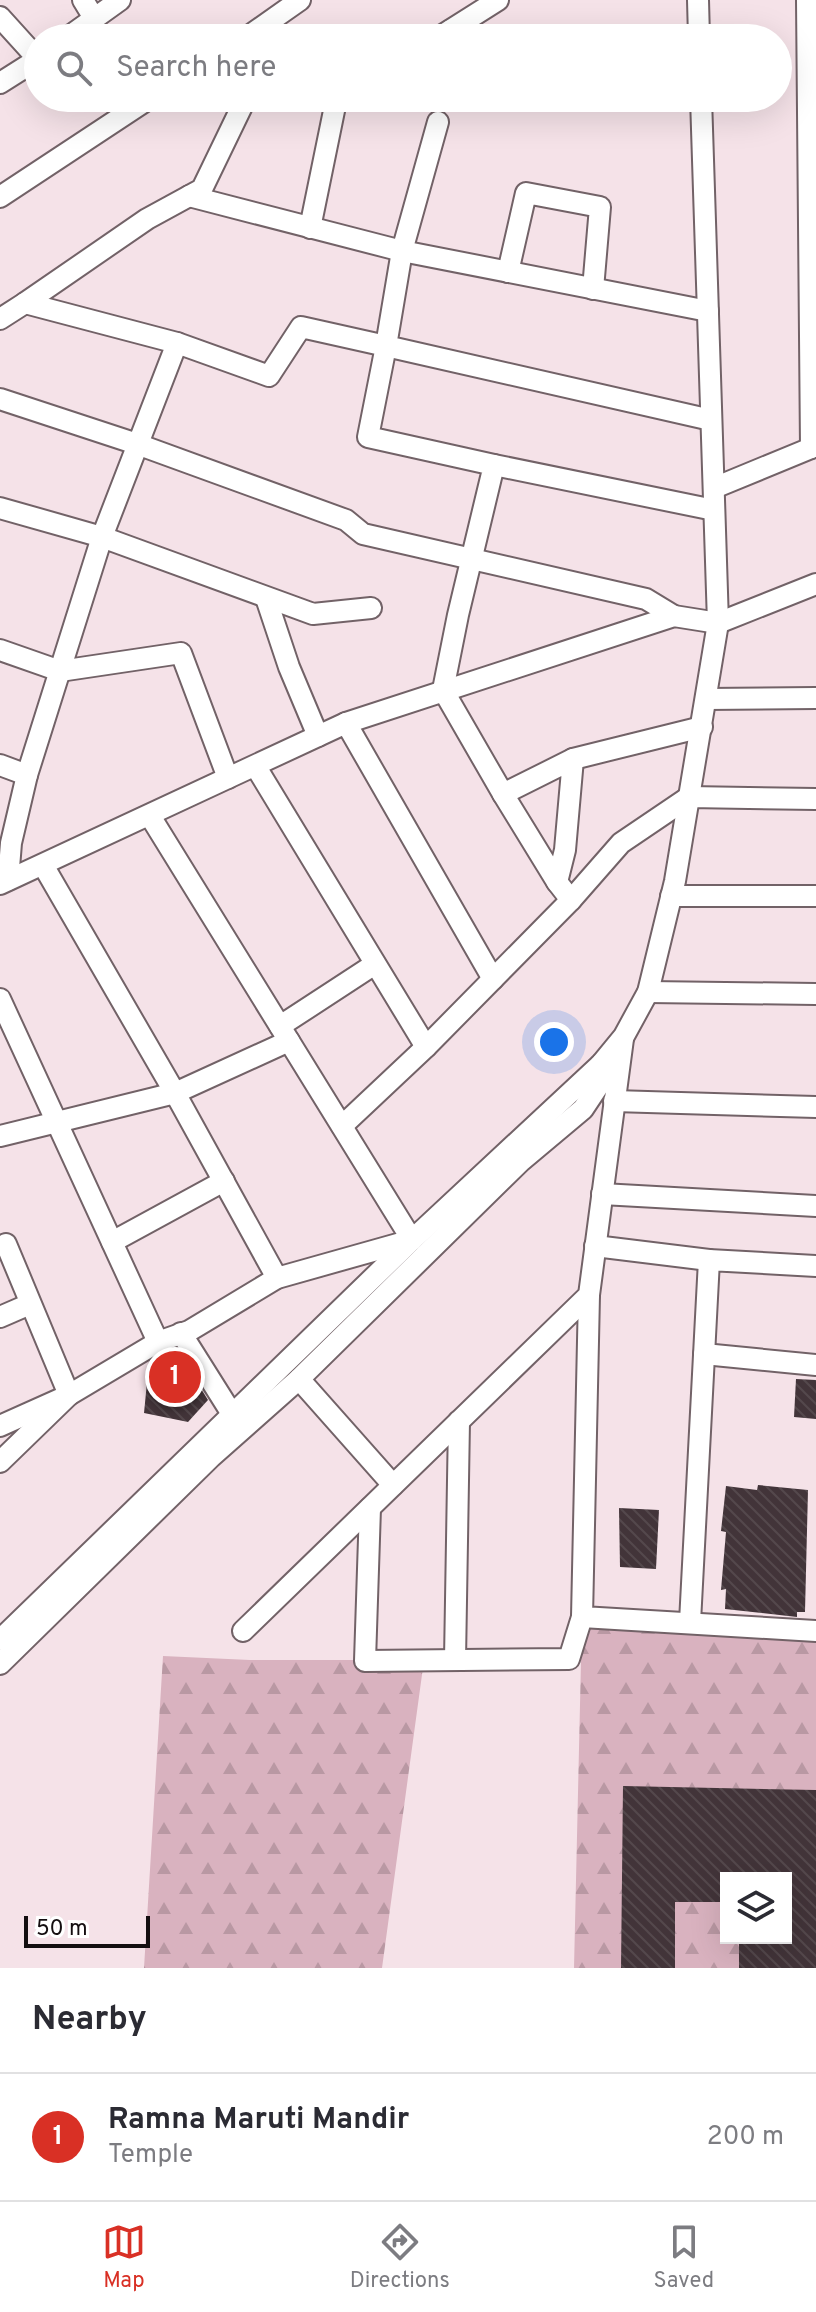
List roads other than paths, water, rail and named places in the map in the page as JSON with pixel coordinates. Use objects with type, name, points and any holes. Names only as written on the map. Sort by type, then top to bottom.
[{"type":"street","points":[[83,0],[94,18]]},
{"type":"street","points":[[86,24],[120,0]]},
{"type":"street","points":[[266,24],[300,0]]},
{"type":"street","points":[[460,24],[498,0]]},
{"type":"street","points":[[698,0],[699,24]]},
{"type":"street","points":[[714,488],[814,447],[812,41],[807,0]]},
{"type":"street","points":[[0,17],[24,44]]},
{"type":"street","points":[[0,83],[24,68]]},
{"type":"street","points":[[0,197],[129,112]]},
{"type":"street","points":[[0,319],[147,219],[202,189],[239,112]]},
{"type":"street","points":[[310,228],[334,112]]},
{"type":"street","points":[[0,1640],[412,1240],[601,1064],[624,1036],[648,992],[671,896],[718,623],[701,112]]},
{"type":"street","points":[[438,122],[402,251],[368,437],[714,510]]},
{"type":"street","points":[[508,272],[526,193],[600,207],[593,289]]},
{"type":"street","points":[[189,196],[402,251],[708,311]]},
{"type":"street","points":[[25,303],[177,343],[269,376],[301,327],[711,420]]},
{"type":"street","points":[[177,343],[102,537],[5,841],[4,882],[346,723],[674,616]]},
{"type":"street","points":[[0,399],[137,444],[346,520],[363,534],[646,599],[674,616],[718,623],[816,584]]},
{"type":"street","points":[[494,465],[443,690],[503,794],[571,900]]},
{"type":"street","points":[[0,508],[102,537],[313,614],[371,608]]},
{"type":"street","points":[[266,598],[289,667],[318,736]]},
{"type":"street","points":[[0,650],[60,671],[181,653],[228,778]]},
{"type":"street","points":[[706,699],[816,698]]},
{"type":"street","points":[[346,723],[493,979]]},
{"type":"street","points":[[503,794],[573,759],[702,727]]},
{"type":"street","points":[[557,882],[565,850],[573,759]]},
{"type":"street","points":[[0,765],[27,775]]},
{"type":"street","points":[[256,767],[426,1047]]},
{"type":"street","points":[[342,1126],[426,1047],[571,900],[621,843],[689,797],[816,799]]},
{"type":"street","points":[[150,816],[412,1240]]},
{"type":"street","points":[[43,865],[175,1093],[277,1278]]},
{"type":"street","points":[[671,896],[816,896]]},
{"type":"street","points":[[0,1136],[175,1093],[285,1034],[375,964]]},
{"type":"street","points":[[648,992],[816,994]]},
{"type":"street","points":[[0,999],[7,1030],[56,1122],[158,1342]]},
{"type":"street","points":[[370,1508],[365,1661],[569,1659],[582,1617],[589,1295],[624,1036]]},
{"type":"street","points":[[0,1664],[211,1457],[299,1379],[521,1161],[583,1109],[599,1085],[601,1064]]},
{"type":"street","points":[[614,1101],[816,1107]]},
{"type":"street","points":[[112,1242],[224,1181]]},
{"type":"street","points":[[602,1194],[816,1206]]},
{"type":"street","points":[[2,1240],[69,1395]]},
{"type":"street","points":[[0,1426],[69,1395],[158,1342],[181,1333],[277,1278],[412,1240]]},
{"type":"street","points":[[595,1246],[709,1260],[816,1266]]},
{"type":"street","points":[[690,1622],[709,1260]]},
{"type":"street","points":[[243,1631],[589,1295]]},
{"type":"street","points":[[0,1317],[30,1304]]},
{"type":"street","points":[[181,1333],[232,1414]]},
{"type":"street","points":[[704,1354],[816,1365]]},
{"type":"street","points":[[299,1379],[393,1485]]},
{"type":"street","points":[[0,1462],[69,1395]]},
{"type":"street","points":[[455,1660],[459,1421]]},
{"type":"street","points":[[582,1617],[816,1631]]},
{"type":"place","name":"Ramna Maruti Mandir","points":[[175,1377]]}]
